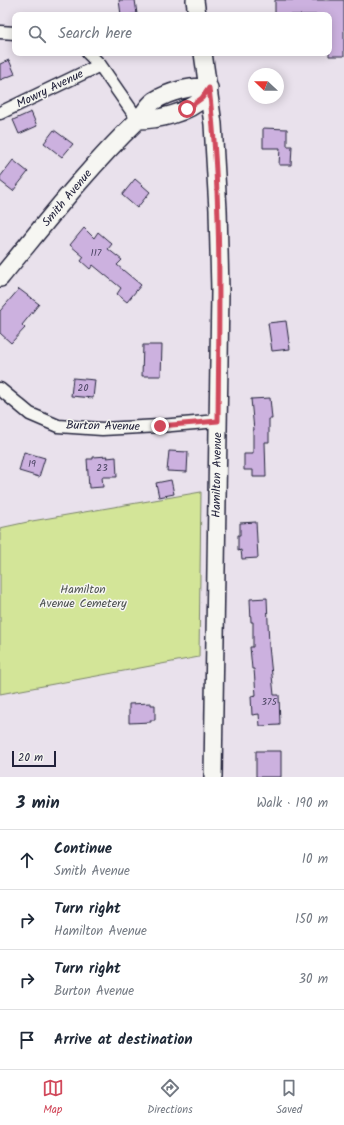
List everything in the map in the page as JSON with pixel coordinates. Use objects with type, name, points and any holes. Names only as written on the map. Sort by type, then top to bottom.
[{"type":"main road","points":[[195,0],[197,12]]},
{"type":"main road","name":"Hamilton Avenue","points":[[204,56],[213,124],[220,291],[213,777]]},
{"type":"main road","name":"Smith Avenue","points":[[0,278],[98,161],[138,120],[153,102],[187,88],[209,88]]},
{"type":"street","points":[[0,32],[12,34]]},
{"type":"street","points":[[91,56],[100,65],[138,120]]},
{"type":"street","name":"Mowry Avenue","points":[[0,113],[100,65]]},
{"type":"street","name":"Burton Avenue","points":[[0,388],[30,414],[58,426],[102,428],[160,426],[218,421]]},
{"type":"green space","name":"Hamilton Avenue Cemetery","points":[[201,492],[199,657],[0,694],[0,528],[32,521]]},
{"type":"building","points":[[119,0],[135,0],[137,12],[121,12]]},
{"type":"building","points":[[275,0],[344,0],[344,56],[332,56],[332,12],[275,12]]},
{"type":"building","points":[[9,60],[15,74],[0,80],[0,64]]},
{"type":"building","points":[[31,112],[37,126],[19,134],[13,120]]},
{"type":"building","points":[[263,128],[287,129],[287,146],[292,146],[291,165],[279,165],[280,148],[263,148]]},
{"type":"building","points":[[54,130],[73,144],[62,157],[44,143]]},
{"type":"building","points":[[13,160],[28,172],[13,191],[0,181],[0,177]]},
{"type":"building","points":[[135,179],[150,192],[137,208],[122,195]]},
{"type":"building","points":[[84,228],[94,238],[98,232],[112,244],[108,249],[122,260],[117,265],[141,285],[127,302],[117,294],[121,288],[93,265],[90,269],[81,261],[84,257],[70,245]]},
{"type":"building","points":[[19,289],[39,304],[22,325],[25,328],[11,343],[0,333],[0,311]]},
{"type":"building","points":[[286,321],[290,349],[272,351],[268,323]]},
{"type":"building","points":[[143,345],[162,345],[161,376],[142,376]]},
{"type":"building","points":[[73,378],[95,380],[93,398],[71,396]]},
{"type":"building","points":[[270,398],[272,419],[269,419],[269,442],[265,442],[266,477],[253,477],[253,470],[244,470],[244,454],[253,454],[254,430],[251,399]]},
{"type":"building","points":[[169,451],[188,452],[187,472],[167,471]]},
{"type":"building","points":[[24,452],[45,458],[39,477],[19,471]]},
{"type":"building","points":[[108,456],[107,458],[116,457],[117,477],[102,477],[103,487],[89,488],[87,459]]},
{"type":"building","points":[[171,480],[174,494],[159,497],[156,483]]},
{"type":"building","points":[[256,522],[258,558],[242,559],[241,550],[238,551],[240,523]]},
{"type":"building","points":[[267,598],[269,646],[274,695],[279,695],[280,725],[260,726],[259,714],[252,715],[251,696],[256,695],[254,669],[252,669],[250,647],[253,647],[253,622],[251,622],[250,599]]},
{"type":"building","points":[[151,703],[151,705],[155,705],[155,720],[151,720],[151,722],[129,723],[129,704]]},
{"type":"building","points":[[256,751],[281,751],[281,777],[256,777]]},
{"type":"route","points":[[160,426],[218,421],[220,291],[218,210],[213,124],[209,88],[202,98],[187,109]]}]
